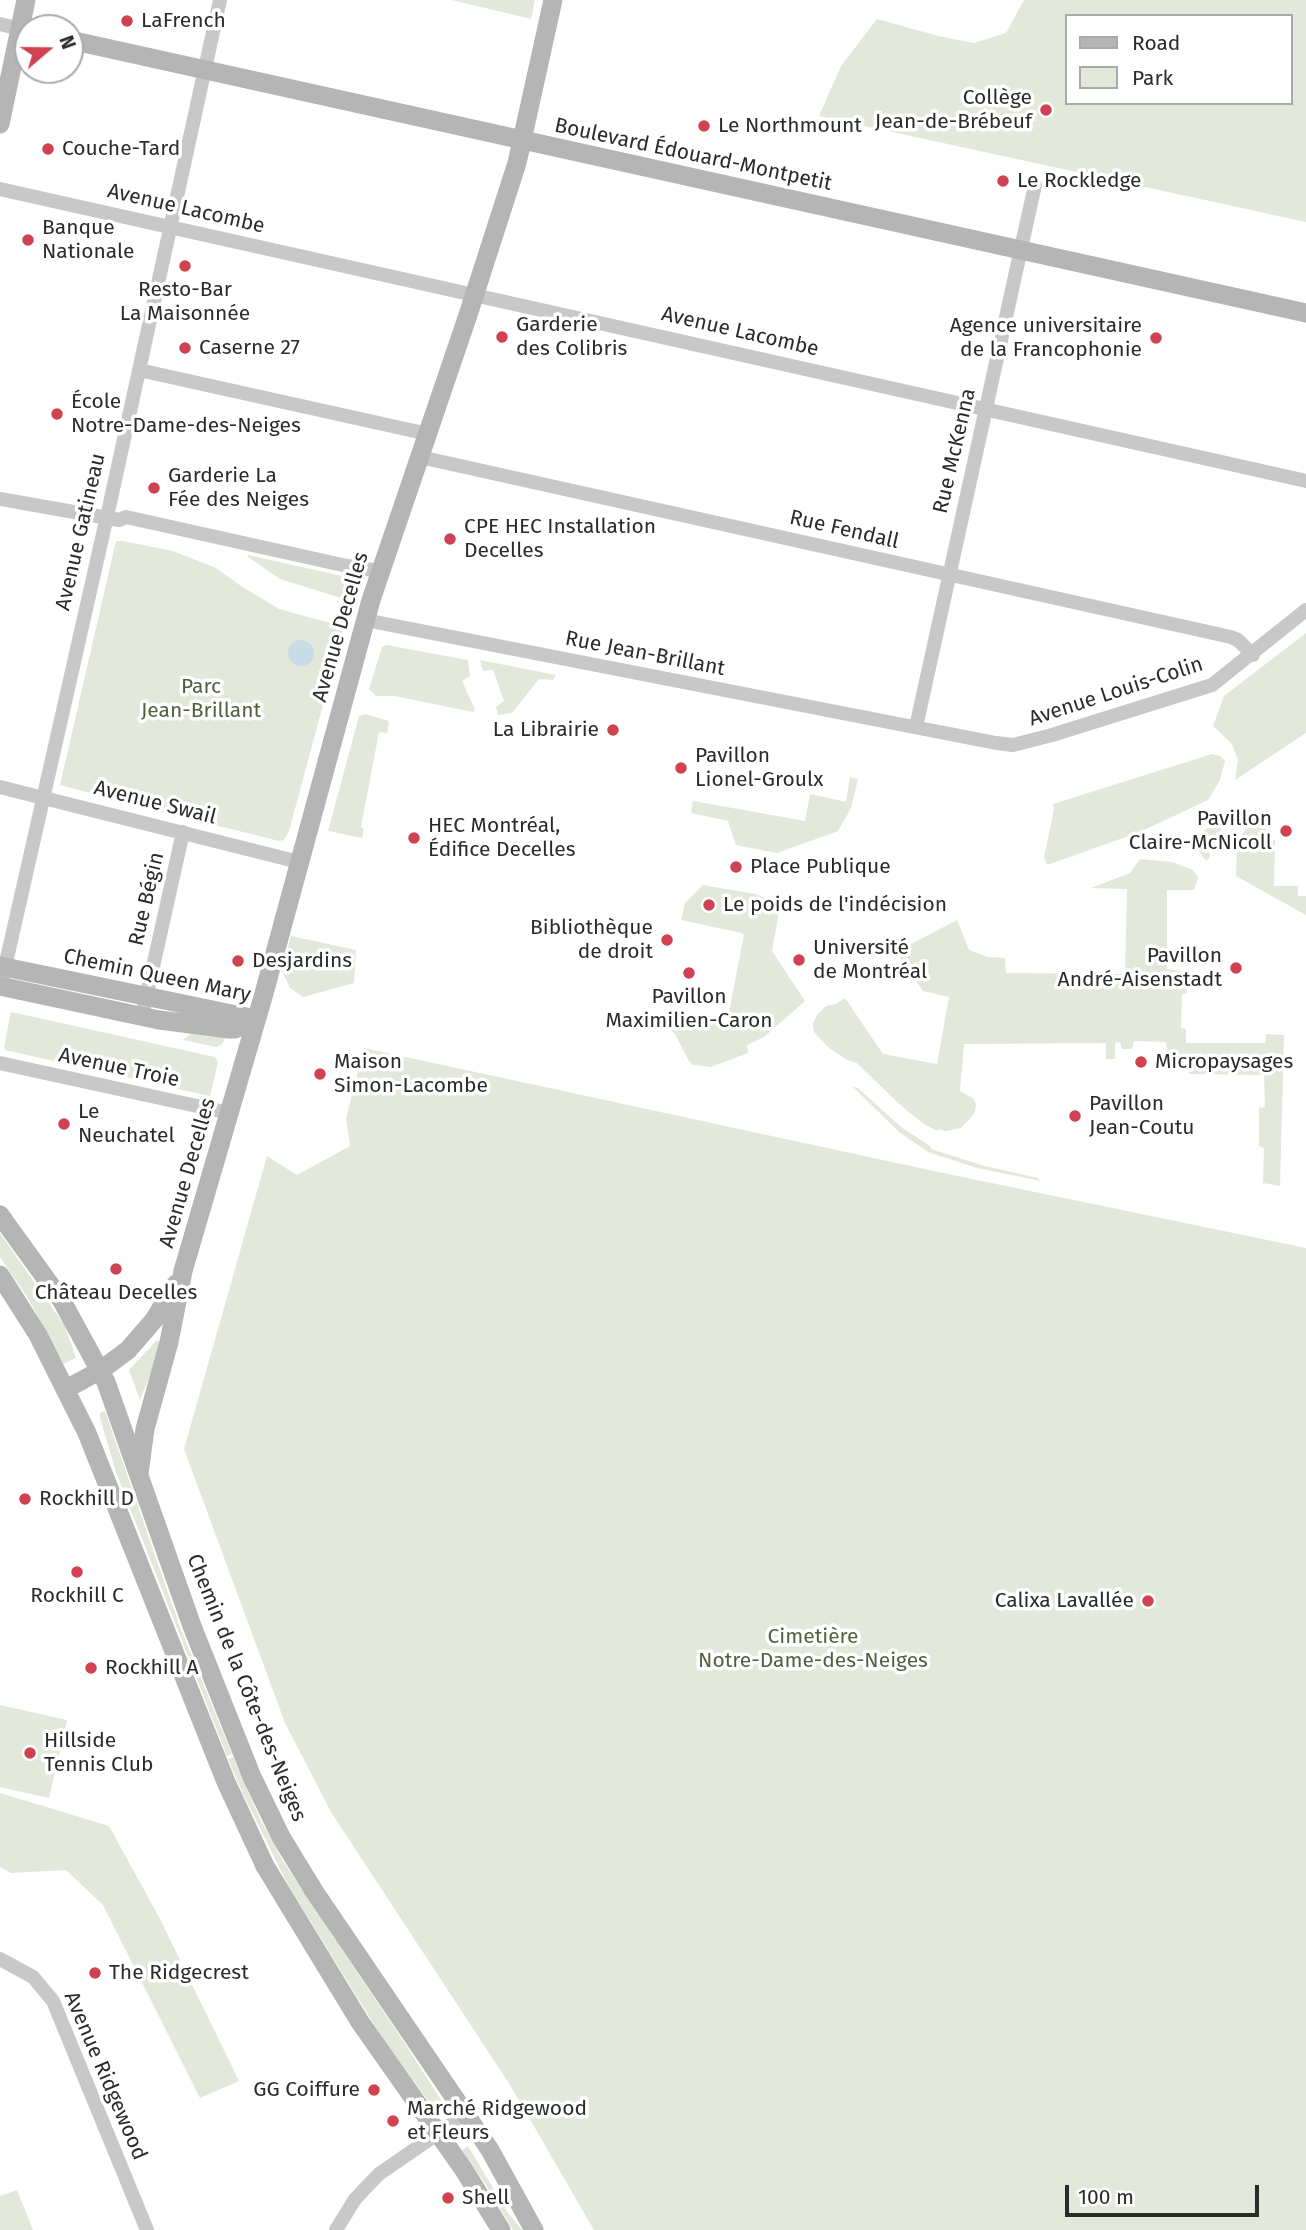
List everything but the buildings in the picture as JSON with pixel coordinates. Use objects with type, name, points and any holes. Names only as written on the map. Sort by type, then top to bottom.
[{"type":"street","name":"Avenue Gatineau","points":[[1,979],[220,0]]},
{"type":"street","name":"Avenue Decelles","points":[[139,1474],[145,1429],[169,1342],[183,1271],[256,1020],[365,620],[474,295],[522,141],[552,0]]},
{"type":"street","name":"Boulevard Édouard-Montpetit","points":[[84,43],[1306,313]]},
{"type":"street","points":[[0,124],[14,69]]},
{"type":"street","name":"Rue McKenna","points":[[916,727],[1035,185]]},
{"type":"street","name":"Avenue Lacombe","points":[[0,190],[1306,481]]},
{"type":"street","points":[[139,370],[428,434]]},
{"type":"street","name":"Rue Fendall","points":[[420,457],[949,576],[1231,636],[1253,655]]},
{"type":"street","points":[[0,499],[119,520],[126,517],[380,571]]},
{"type":"street","name":"Avenue Louis-Colin","points":[[916,727],[1004,744],[1027,742],[1212,685],[1253,655],[1306,610]]},
{"type":"street","name":"Rue Jean-Brillant","points":[[365,620],[916,727]]},
{"type":"street","name":"Avenue Swail","points":[[0,787],[299,862]]},
{"type":"street","name":"Rue Bégin","points":[[142,1016],[183,832]]},
{"type":"street","name":"Chemin Queen Mary","points":[[1,979],[147,995],[256,1020]]},
{"type":"street","name":"Chemin Queen Mary","points":[[1,979],[142,1016],[229,1029],[256,1020]]},
{"type":"street","name":"Avenue Troie","points":[[0,1063],[229,1113]]},
{"type":"street","name":"Chemin de la Côte-des-Neiges","points":[[0,1215],[62,1301],[101,1370],[192,1626],[252,1777],[275,1826],[314,1891],[466,2115],[508,2181],[534,2230]]},
{"type":"street","name":"Avenue Decelles","points":[[66,1389],[101,1370],[128,1350],[160,1312],[183,1271]]},
{"type":"street","points":[[0,1275],[31,1323],[66,1389],[104,1472],[218,1764],[259,1853],[349,2005],[477,2189],[501,2230]]},
{"type":"street","name":"Avenue Ridgewood","points":[[0,1959],[33,1977],[53,2001],[147,2230]]},
{"type":"street","points":[[336,2230],[355,2199],[379,2174],[466,2115]]},
{"type":"green space","points":[[452,0],[535,0],[531,19]]},
{"type":"green space","name":"Collège Jean-de-Brébeuf","points":[[1024,0],[1306,0],[1306,222],[819,116],[841,66],[877,19],[974,43],[1006,33]]},
{"type":"green space","name":"Parc Jean-Brillant","points":[[116,541],[173,551],[216,568],[279,609],[344,627],[289,831],[284,840],[279,841],[60,785]]},
{"type":"green space","points":[[248,555],[355,579],[351,601],[280,579]]},
{"type":"green space","points":[[1306,633],[1306,733],[1235,780],[1238,760],[1232,744],[1213,726],[1224,696]]},
{"type":"green space","points":[[386,645],[468,660],[470,676],[462,681],[475,710],[473,712],[395,696],[376,696],[369,689],[382,647]]},
{"type":"green space","points":[[480,660],[556,675],[553,680],[539,679],[512,713],[498,715],[496,707],[504,701],[493,670],[483,671]]},
{"type":"green space","points":[[365,714],[389,721],[387,733],[379,732],[361,827],[364,829],[362,838],[328,831],[359,716]]},
{"type":"green space","points":[[1212,754],[1225,761],[1220,780],[1208,800],[1140,832],[1047,865],[1044,857],[1053,804]]},
{"type":"green space","points":[[850,777],[858,779],[851,808],[838,831],[777,853],[736,845],[728,821],[691,813],[693,801],[805,821],[810,794],[846,802]]},
{"type":"green space","points":[[1220,820],[1222,829],[1209,847],[1210,857],[1206,861],[1198,850],[1199,838],[1205,830]]},
{"type":"green space","points":[[1266,821],[1266,840],[1275,840],[1274,886],[1298,886],[1298,896],[1306,896],[1306,915],[1236,876],[1237,841],[1251,822]]},
{"type":"green space","points":[[1140,859],[1172,862],[1193,870],[1198,878],[1194,890],[1167,890],[1167,969],[1187,972],[1187,993],[1182,994],[1181,1028],[1186,1029],[1186,1043],[1265,1043],[1266,1034],[1284,1035],[1280,1186],[1263,1183],[1264,1148],[1259,1146],[1259,1108],[1265,1107],[1264,1075],[1189,1074],[1187,1060],[1168,1058],[1166,1042],[1134,1041],[1132,1049],[1122,1049],[1120,1042],[1115,1043],[1115,1059],[1106,1059],[1106,1043],[964,1044],[960,1091],[974,1099],[974,1114],[961,1128],[937,1131],[899,1104],[857,1063],[829,1048],[814,1032],[813,1023],[818,1014],[826,1006],[845,998],[883,1054],[937,1064],[949,997],[923,991],[896,952],[957,920],[969,950],[988,957],[1005,958],[1006,973],[1125,974],[1127,889],[1091,888],[1130,873]]},
{"type":"green space","points":[[703,885],[755,894],[779,903],[772,951],[805,1001],[764,1037],[747,1045],[748,1053],[711,1067],[693,1065],[675,1034],[651,1016],[661,1016],[672,1021],[688,1017],[725,1024],[727,1022],[744,935],[681,920],[685,903]]},
{"type":"green space","points":[[291,936],[356,950],[354,983],[303,997],[290,988],[282,971]]},
{"type":"green space","points":[[11,1012],[215,1057],[218,1062],[210,1096],[5,1050]]},
{"type":"green space","points":[[191,1034],[225,1039],[216,1047],[183,1040]]},
{"type":"green space","name":"Cimetière Notre-Dame-des-Neiges","points":[[364,1048],[1306,1248],[1306,2230],[594,2230],[510,2085],[331,1812],[285,1723],[184,1449],[267,1156],[297,1175],[350,1146],[346,1118]]},
{"type":"green space","points":[[852,1086],[858,1088],[901,1127],[931,1149],[1041,1181],[977,1168],[928,1152],[899,1132]]},
{"type":"green space","points":[[0,1233],[65,1326],[76,1358],[63,1364],[29,1300],[0,1257]]},
{"type":"green space","points":[[157,1340],[160,1342],[140,1400],[129,1370]]},
{"type":"green space","points":[[105,1411],[180,1627],[232,1754],[227,1756],[116,1472],[100,1418],[100,1413]]},
{"type":"green space","name":"Hillside Tennis Club","points":[[0,1705],[67,1720],[49,1798],[0,1787]]},
{"type":"green space","points":[[233,1757],[260,1819],[283,1861],[443,2103],[434,2109],[383,2039],[288,1885],[242,1792],[228,1759]]},
{"type":"green space","points":[[0,1793],[109,1826],[160,1919],[239,2081],[200,2098],[103,1905],[66,1870],[11,1873],[0,1867]]},
{"type":"green space","points":[[468,2146],[508,2213],[522,2230],[513,2230],[511,2227],[462,2150]]},
{"type":"green space","points":[[17,2190],[33,2230],[0,2230],[0,2196]]},
{"type":"water","points":[[301,640],[310,644],[314,653],[310,662],[301,666],[292,662],[288,653],[292,644]]},
{"type":"place","name":"LaFrench","points":[[127,21]]},
{"type":"place","name":"Collège Jean-de-Brébeuf","points":[[1046,110]]},
{"type":"place","name":"Le Northmount","points":[[704,126]]},
{"type":"place","name":"Couche-Tard","points":[[48,149]]},
{"type":"place","name":"Le Rockledge","points":[[1003,181]]},
{"type":"place","name":"Banque Nationale","points":[[28,240]]},
{"type":"place","name":"Resto-Bar La Maisonnée","points":[[185,266]]},
{"type":"place","name":"Garderie des Colibris","points":[[502,337]]},
{"type":"place","name":"Agence universitaire de la Francophonie","points":[[1156,338]]},
{"type":"place","name":"Caserne 27","points":[[185,348]]},
{"type":"place","name":"École Notre-Dame-des-Neiges","points":[[57,414]]},
{"type":"place","name":"Garderie La Fée des Neiges","points":[[154,488]]},
{"type":"place","name":"CPE HEC Installation Decelles","points":[[450,539]]},
{"type":"place","name":"La Librairie","points":[[613,730]]},
{"type":"place","name":"Pavillon Lionel-Groulx","points":[[681,768]]},
{"type":"place","name":"Pavillon Claire-McNicoll","points":[[1286,831]]},
{"type":"place","name":"HEC Montréal, Édifice Decelles","points":[[414,838]]},
{"type":"place","name":"Place Publique","points":[[736,867]]},
{"type":"place","name":"Le poids de l'indécision","points":[[709,905]]},
{"type":"place","name":"Bibliothèque de droit","points":[[667,940]]},
{"type":"place","name":"Université de Montréal","points":[[799,960]]},
{"type":"place","name":"Desjardins","points":[[238,961]]},
{"type":"place","name":"Pavillon André-Aisenstadt","points":[[1236,968]]},
{"type":"place","name":"Pavillon Maximilien-Caron","points":[[689,973]]},
{"type":"place","name":"Micropaysages","points":[[1141,1062]]},
{"type":"place","name":"Maison Simon-Lacombe","points":[[320,1074]]},
{"type":"place","name":"Pavillon Jean-Coutu","points":[[1075,1116]]},
{"type":"place","name":"Le Neuchatel","points":[[64,1124]]},
{"type":"place","name":"Château Decelles","points":[[116,1269]]},
{"type":"place","name":"Rockhill D","points":[[25,1499]]},
{"type":"place","name":"Rockhill C","points":[[77,1572]]},
{"type":"place","name":"Calixa Lavallée","points":[[1148,1601]]},
{"type":"place","name":"Rockhill A","points":[[91,1668]]},
{"type":"place","name":"Hillside Tennis Club","points":[[30,1753]]},
{"type":"place","name":"The Ridgecrest","points":[[95,1973]]},
{"type":"place","name":"GG Coiffure","points":[[374,2090]]},
{"type":"place","name":"Marché Ridgewood et Fleurs","points":[[393,2121]]},
{"type":"place","name":"Shell","points":[[448,2198]]}]
